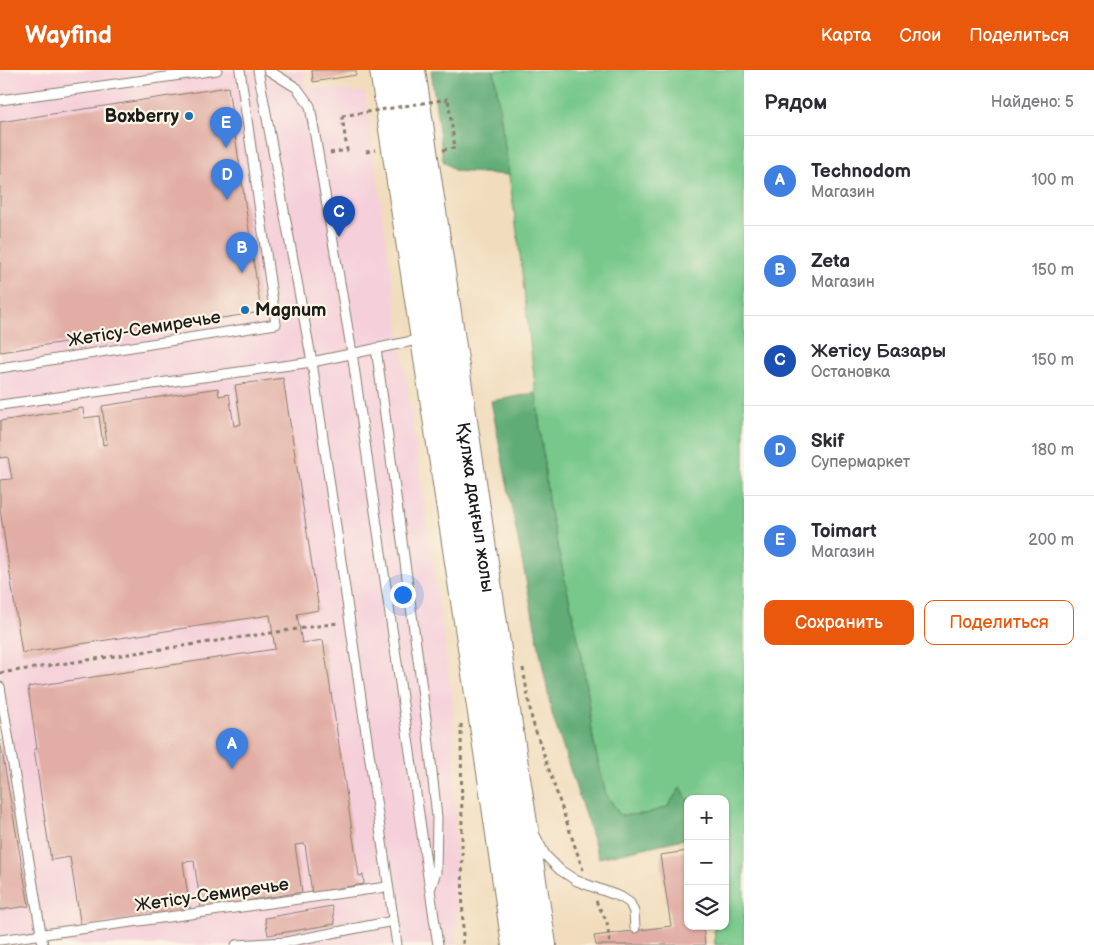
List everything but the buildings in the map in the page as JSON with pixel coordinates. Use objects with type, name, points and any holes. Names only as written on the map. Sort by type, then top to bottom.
[{"type":"main road","name":"Құлжа даңғыл жолы","points":[[384,70],[424,338],[503,775],[542,945]]},
{"type":"main road","name":"Құлжа даңғыл жолы","points":[[411,70],[503,775],[516,945]]},
{"type":"main road","points":[[503,775],[504,945]]},
{"type":"lane","points":[[0,100],[217,70]]},
{"type":"lane","name":"Жетісу-Семиречье","points":[[0,368],[276,324],[240,70]]},
{"type":"lane","points":[[258,70],[312,362],[387,887],[397,945]]},
{"type":"lane","points":[[268,70],[297,88],[310,106],[352,353],[438,945]]},
{"type":"lane","points":[[0,405],[312,362],[424,338]]},
{"type":"lane","points":[[376,348],[427,726],[436,808],[436,872],[430,890]]},
{"type":"lane","points":[[0,687],[43,945]]},
{"type":"lane","points":[[503,775],[545,855],[560,870],[576,881],[621,897],[630,903],[634,912],[635,928]]},
{"type":"lane","name":"Жетісу-Семиречье","points":[[0,940],[387,887]]},
{"type":"lane","points":[[236,945],[286,942],[393,921]]},
{"type":"path","points":[[318,155],[347,150],[342,116],[448,99],[455,148]]},
{"type":"path","points":[[0,673],[349,621]]},
{"type":"path","points":[[522,663],[532,720],[588,885],[607,922],[610,945]]},
{"type":"shaded area","points":[[0,70],[304,70],[307,86],[365,93],[453,702],[457,945],[0,945]]},
{"type":"green space","points":[[431,70],[494,70],[509,175],[455,171],[443,161]]},
{"type":"green space","points":[[494,70],[744,70],[744,945],[715,945],[714,930],[729,930],[729,795],[685,795],[681,787],[667,807],[645,814],[620,815],[606,794],[594,745],[582,657],[549,508],[519,246]]},
{"type":"green space","points":[[536,393],[549,508],[582,657],[594,745],[606,794],[620,815],[645,814],[667,807],[681,787],[685,795],[684,839],[599,858],[552,714],[491,401]]},
{"type":"place","name":"Boxberry","points":[[189,116]]},
{"type":"place","name":"Toimart","points":[[226,148]]},
{"type":"place","name":"Skif","points":[[227,200]]},
{"type":"place","name":"Жетісу Базары","points":[[339,237]]},
{"type":"place","name":"Zeta","points":[[242,273]]},
{"type":"place","name":"Magnum","points":[[245,310]]},
{"type":"place","name":"Technodom","points":[[232,769]]}]
